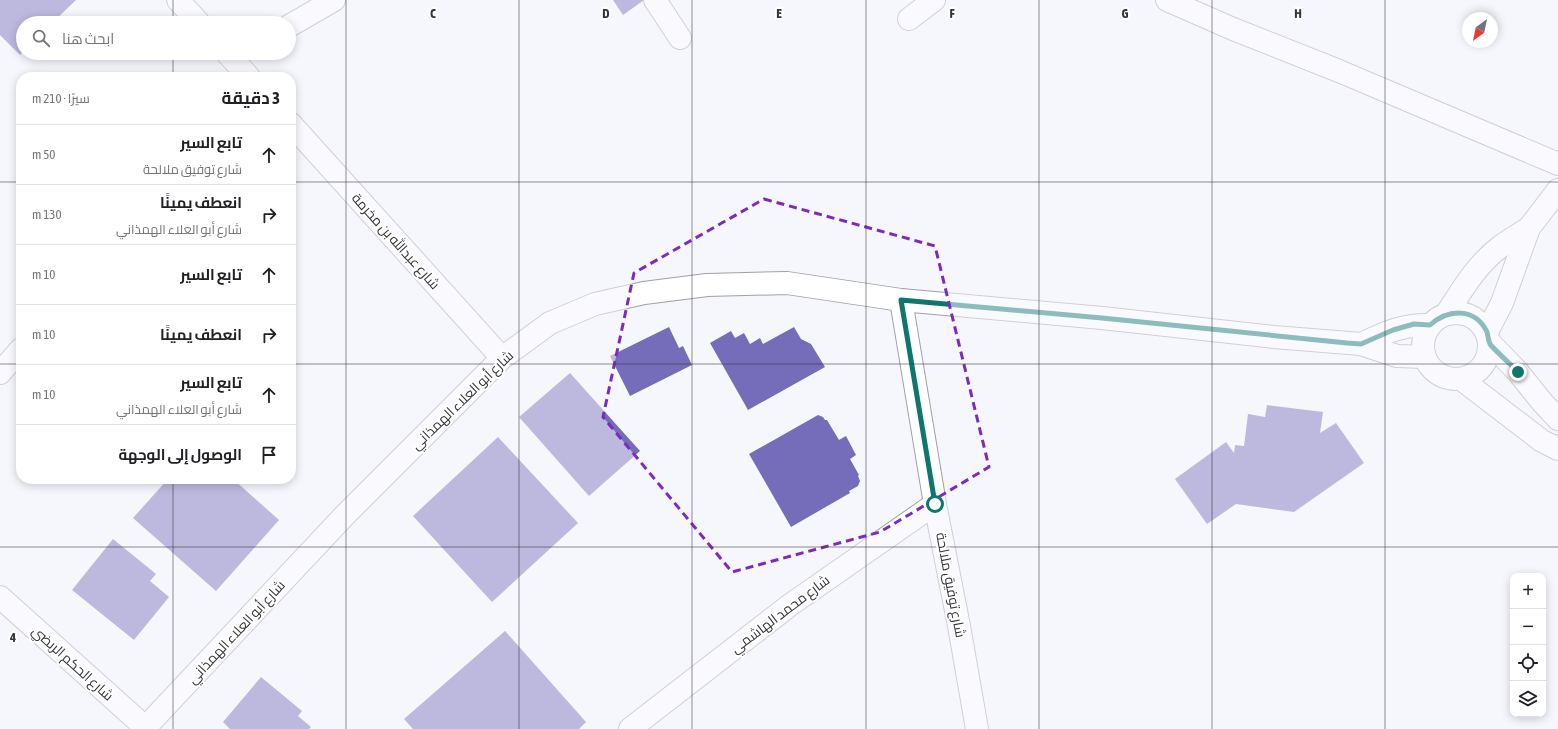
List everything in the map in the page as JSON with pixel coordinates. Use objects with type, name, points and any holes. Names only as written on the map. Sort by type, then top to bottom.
[{"type":"street","points":[[178,0],[193,16]]},
{"type":"street","points":[[296,22],[334,0]]},
{"type":"street","points":[[655,0],[680,38]]},
{"type":"street","points":[[909,19],[934,0]]},
{"type":"street","points":[[1167,0],[1233,29],[1339,71],[1558,164]]},
{"type":"street","points":[[237,60],[246,72]]},
{"type":"street","name":"شارع عبدالله بن مخرمة","points":[[296,130],[502,358]]},
{"type":"street","points":[[1529,228],[1499,247],[1482,264],[1439,319],[1424,335],[1424,357],[1430,367],[1439,374],[1450,378],[1461,379],[1473,375],[1482,367],[1488,356],[1488,338],[1529,228],[1558,190]]},
{"type":"street","name":"شارع أبو العلاء الهمذاني","points":[[146,729],[345,515],[502,358],[550,323],[567,314],[595,304],[644,293],[707,284],[787,283],[901,300],[1102,318],[1361,344],[1397,356],[1424,357]]},
{"type":"street","name":"شارع توفيق ملالحة","points":[[901,300],[935,504],[959,626],[977,729]]},
{"type":"street","points":[[1439,319],[1459,312],[1470,315],[1480,322],[1488,338],[1558,419]]},
{"type":"street","name":"شارع أبو العلاء الهمذاني","points":[[1361,344],[1393,330],[1439,319]]},
{"type":"street","points":[[0,373],[16,355]]},
{"type":"street","points":[[1461,379],[1542,441],[1558,449]]},
{"type":"street","name":"شارع محمد الهاشمي","points":[[630,729],[790,605],[935,504]]},
{"type":"street","name":"شارع الحكم الربضي","points":[[0,597],[146,729]]},
{"type":"highlighted area","points":[[764,199],[935,246],[989,467],[880,532],[732,572],[603,417],[634,273]]},
{"type":"building","points":[[0,0],[76,0],[59,16],[16,16],[16,51],[0,35]]},
{"type":"building","points":[[613,0],[644,0],[623,15]]},
{"type":"building","points":[[669,327],[679,348],[683,346],[692,365],[630,396],[610,356]]},
{"type":"building","points":[[794,327],[801,339],[811,344],[825,367],[748,410],[710,343],[731,331],[735,338],[744,333],[750,344],[760,338],[763,344]]},
{"type":"building","points":[[570,373],[640,451],[589,496],[519,417]]},
{"type":"building","points":[[1267,405],[1323,412],[1320,433],[1336,423],[1364,463],[1294,512],[1236,504],[1207,524],[1175,479],[1226,442],[1234,453],[1235,445],[1244,446],[1248,414],[1265,417]]},
{"type":"building","points":[[818,415],[827,420],[839,440],[846,436],[856,455],[850,459],[859,475],[860,481],[858,486],[849,491],[850,493],[791,527],[749,454]]},
{"type":"building","points":[[498,437],[578,523],[492,602],[413,516]]},
{"type":"building","points":[[164,484],[239,484],[279,520],[216,591],[133,518]]},
{"type":"building","points":[[113,539],[156,574],[150,581],[169,597],[134,640],[72,590]]},
{"type":"building","points":[[505,631],[586,722],[579,729],[413,729],[404,719]]},
{"type":"building","points":[[261,677],[302,711],[298,716],[311,727],[309,729],[230,729],[223,722]]},
{"type":"route","points":[[935,504],[901,300],[1102,318],[1274,337],[1361,344],[1393,330],[1414,324],[1430,325],[1438,317],[1447,313],[1459,312],[1470,315],[1480,322],[1487,332],[1490,343],[1518,372]]}]
